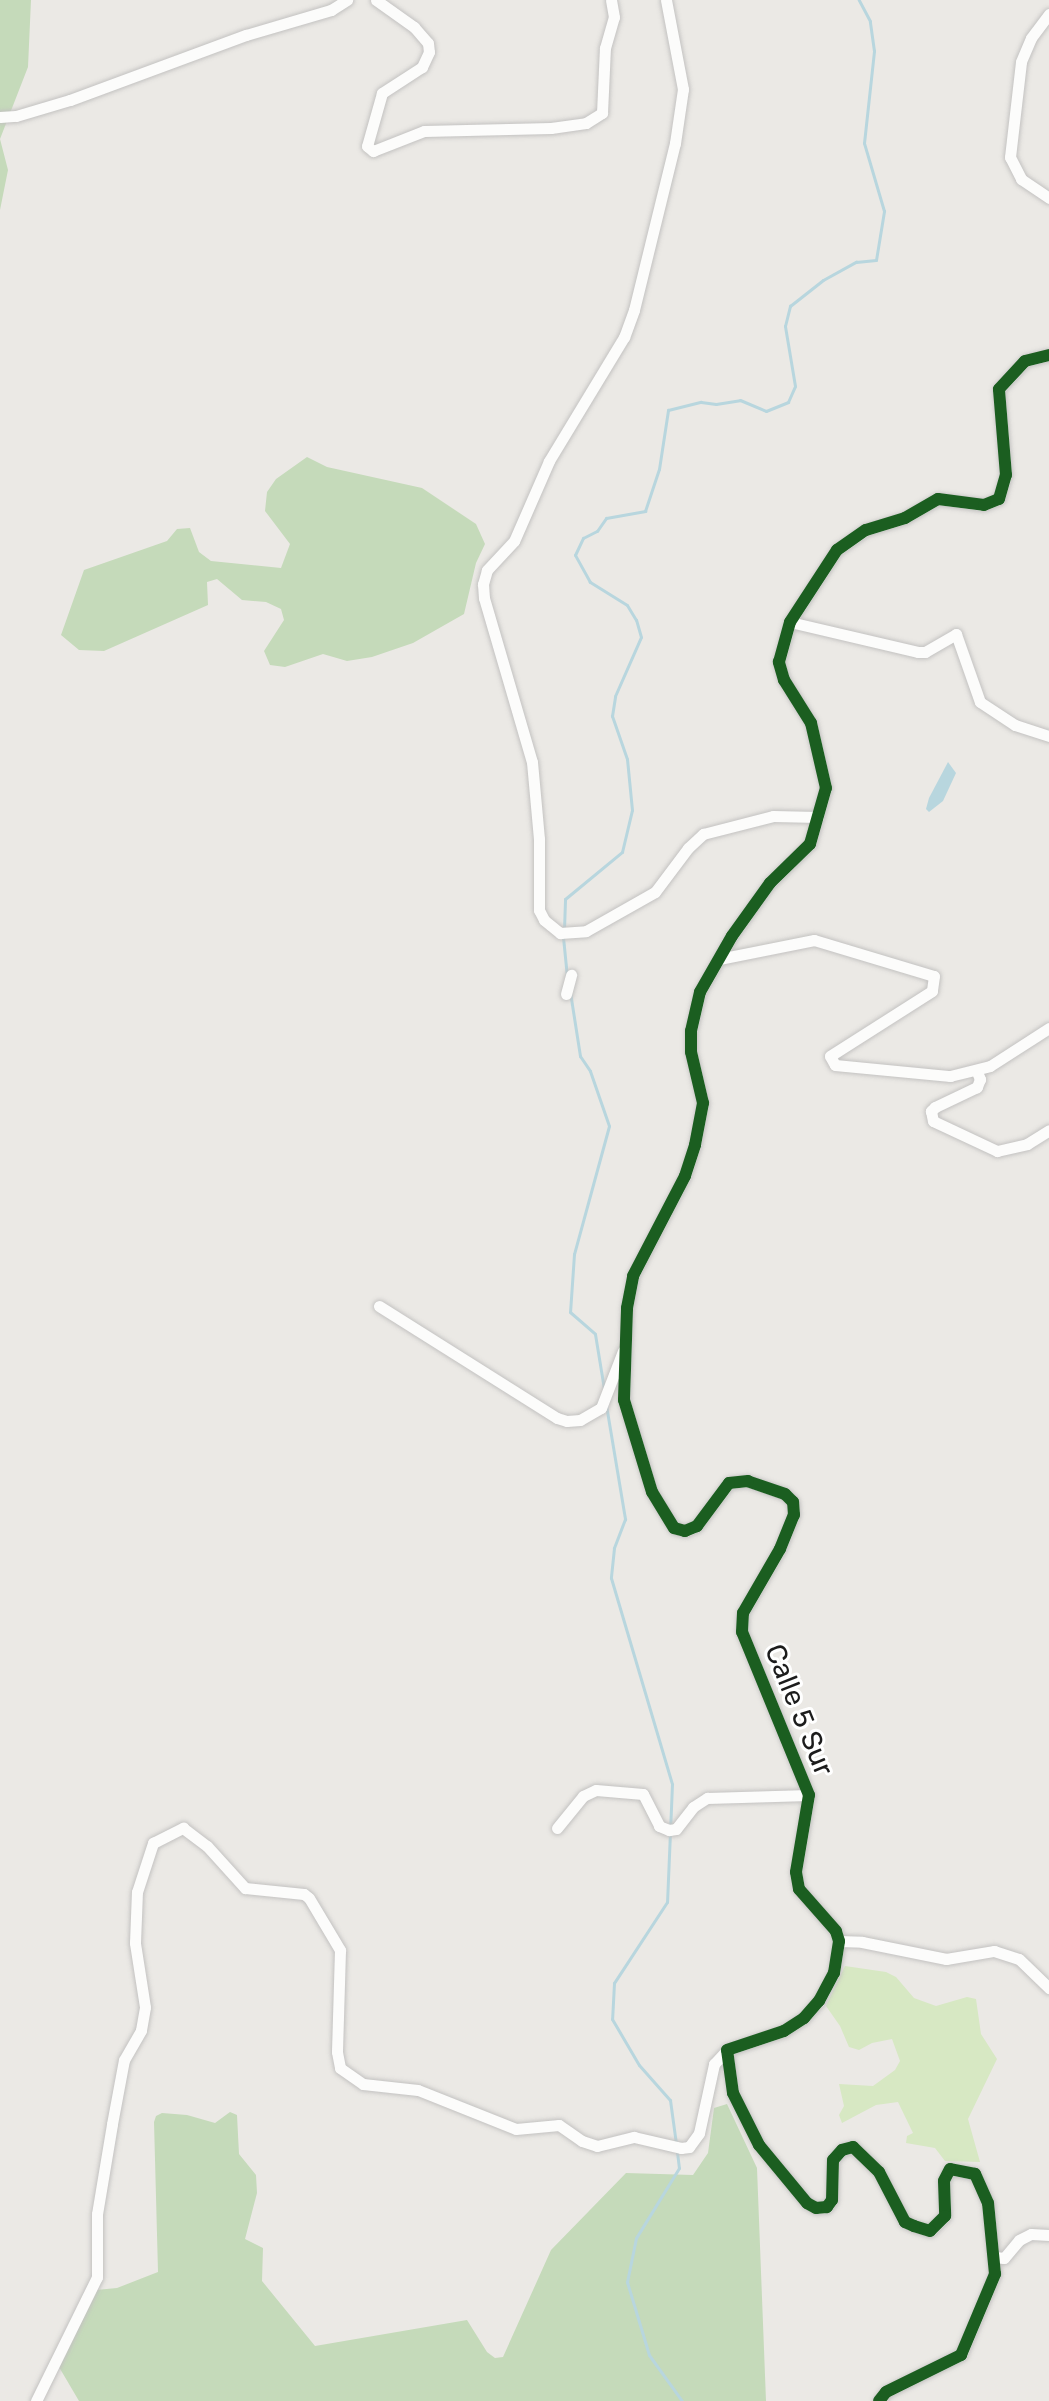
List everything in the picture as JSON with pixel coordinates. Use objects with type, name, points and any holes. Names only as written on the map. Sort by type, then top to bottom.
[{"type":"street","points":[[0,117],[16,116],[70,100],[246,35],[331,10],[347,0]]},
{"type":"street","points":[[376,0],[414,27],[428,43],[429,52],[422,67],[382,93],[367,146],[373,151],[424,131],[551,128],[586,123],[602,113],[605,48],[614,17],[611,0]]},
{"type":"street","points":[[666,0],[683,89],[675,143],[634,310],[624,337],[549,461],[514,541],[487,570],[483,584],[484,598],[532,762],[539,839],[539,910],[544,920],[562,934],[586,931],[644,901],[703,834],[773,816],[818,817]]},
{"type":"street","points":[[1049,14],[1031,38],[1021,62],[1010,157],[1021,179],[1049,198]]},
{"type":"street","name":"Calle 5 Sur","points":[[839,1941],[836,1931],[799,1889],[796,1878],[809,1795],[742,1632],[743,1613],[780,1549],[794,1515],[793,1502],[785,1494],[748,1481],[729,1483],[697,1526],[685,1531],[674,1528],[652,1492],[624,1400],[625,1346],[633,1276],[685,1176],[695,1145],[703,1103],[691,1052],[691,1031],[700,992],[770,883],[810,844],[826,788],[811,723],[784,680],[779,662],[790,622],[837,550],[866,530],[905,518],[938,499],[984,505],[999,499],[1006,475],[999,389],[1025,361],[1049,355]]},
{"type":"street","points":[[790,622],[918,652],[956,634],[980,702],[1015,725],[1049,736]]},
{"type":"street","points":[[719,959],[814,940],[934,976],[932,991],[834,1053],[830,1056],[831,1064],[950,1076],[977,1072],[1049,1028]]},
{"type":"street","points":[[566,994],[571,975]]},
{"type":"street","points":[[977,1072],[980,1079],[977,1087],[935,1107],[931,1111],[933,1121],[997,1151],[1027,1144],[1049,1130]]},
{"type":"street","points":[[379,1306],[557,1418],[580,1420],[601,1408],[625,1346]]},
{"type":"street","points":[[557,1828],[583,1796],[607,1790],[643,1794],[659,1826],[672,1830],[693,1807],[707,1798],[809,1795]]},
{"type":"street","points":[[36,2401],[97,2277],[97,2214],[112,2124],[124,2060],[141,2030],[145,2007],[135,1943],[137,1892],[153,1843],[183,1828],[207,1846],[245,1888],[304,1894],[322,1916],[340,1950],[337,2052],[340,2068],[348,2077],[363,2084],[418,2090],[516,2129],[559,2125],[597,2146],[634,2137],[651,2139],[677,2149],[689,2147],[699,2133],[714,2064],[727,2050],[784,2031],[804,2018],[819,2001],[834,1973],[839,1941],[946,1959],[994,1951],[1019,1959],[1049,1988]]},
{"type":"street","points":[[727,2050],[733,2093],[759,2145],[807,2203],[816,2208],[827,2207],[832,2200],[833,2160],[842,2150],[853,2147],[879,2172],[905,2222],[930,2231],[945,2216],[944,2181],[950,2169],[975,2174],[988,2203],[995,2274],[961,2355],[886,2392],[879,2401]]},
{"type":"street","points":[[995,2257],[1004,2258],[1019,2240],[1031,2234],[1049,2235]]},
{"type":"green space","points":[[0,0],[31,0],[28,67],[0,139]]},
{"type":"green space","points":[[0,139],[8,170],[0,210]]},
{"type":"green space","points":[[307,457],[327,467],[422,488],[476,524],[485,544],[476,563],[464,614],[413,643],[372,657],[347,661],[323,654],[285,667],[270,665],[264,651],[284,620],[281,609],[266,602],[242,600],[217,579],[207,582],[208,605],[104,651],[79,650],[61,635],[84,570],[167,541],[177,529],[190,528],[199,552],[211,561],[281,568],[290,544],[265,511],[267,492],[276,479]]},
{"type":"green space","points":[[845,1966],[886,1972],[896,1977],[914,1998],[936,2006],[967,1997],[976,1999],[981,2034],[997,2059],[968,2119],[980,2162],[945,2161],[935,2148],[906,2143],[907,2136],[913,2133],[898,2102],[876,2105],[842,2123],[839,2115],[844,2106],[839,2084],[873,2086],[895,2070],[900,2061],[892,2039],[872,2043],[859,2050],[849,2047],[840,2026],[826,2006]]},
{"type":"green space","points":[[727,2104],[757,2168],[766,2401],[79,2401],[59,2367],[96,2290],[117,2288],[158,2272],[154,2122],[156,2116],[162,2113],[187,2115],[215,2123],[230,2112],[237,2115],[239,2154],[256,2175],[257,2193],[245,2239],[263,2248],[262,2281],[315,2346],[467,2320],[487,2352],[495,2358],[503,2357],[551,2250],[626,2173],[693,2175],[708,2153],[714,2108]]},
{"type":"water","points":[[948,762],[956,773],[943,801],[929,812],[926,809],[929,798]]},
{"type":"waterway","points":[[564,929],[565,899],[622,852],[632,810],[627,759],[612,716],[615,696],[641,637],[627,605],[590,582],[575,555],[583,538],[597,531],[606,518],[645,511],[659,469],[668,410],[701,402],[716,404],[740,400],[766,411],[788,402],[795,386],[785,326],[790,306],[823,280],[856,262],[876,260],[884,211],[864,143],[874,51],[870,21],[859,0]]},
{"type":"waterway","points":[[563,937],[567,977]]},
{"type":"waterway","points":[[570,992],[580,1056],[590,1071],[609,1126],[574,1254],[570,1312],[595,1334],[604,1389]]},
{"type":"waterway","points":[[606,1405],[625,1519],[614,1548],[611,1578],[672,1784],[667,1902],[614,1983],[612,2019],[639,2065],[670,2100],[676,2144]]},
{"type":"waterway","points":[[677,2152],[679,2168],[636,2238],[627,2282],[649,2355],[682,2401]]},
{"type":"cycle path","points":[[879,2401],[886,2392],[961,2355],[995,2274],[988,2203],[975,2174],[950,2169],[944,2181],[945,2216],[930,2231],[914,2226],[905,2222],[879,2172],[853,2147],[842,2150],[833,2160],[832,2200],[827,2207],[816,2208],[807,2203],[759,2145],[733,2093],[727,2050],[784,2031],[804,2018],[819,2001],[834,1973],[839,1941],[836,1931],[799,1889],[796,1872],[809,1795],[742,1632],[743,1613],[780,1549],[794,1515],[793,1502],[785,1494],[748,1481],[729,1483],[697,1526],[685,1531],[674,1528],[652,1492],[624,1400],[627,1308],[633,1276],[685,1176],[695,1145],[703,1103],[691,1052],[691,1031],[700,992],[732,936],[770,883],[810,844],[826,788],[811,723],[784,680],[779,662],[790,622],[837,550],[866,530],[905,518],[938,499],[984,505],[999,499],[1006,475],[999,389],[1025,361],[1049,355]]}]
